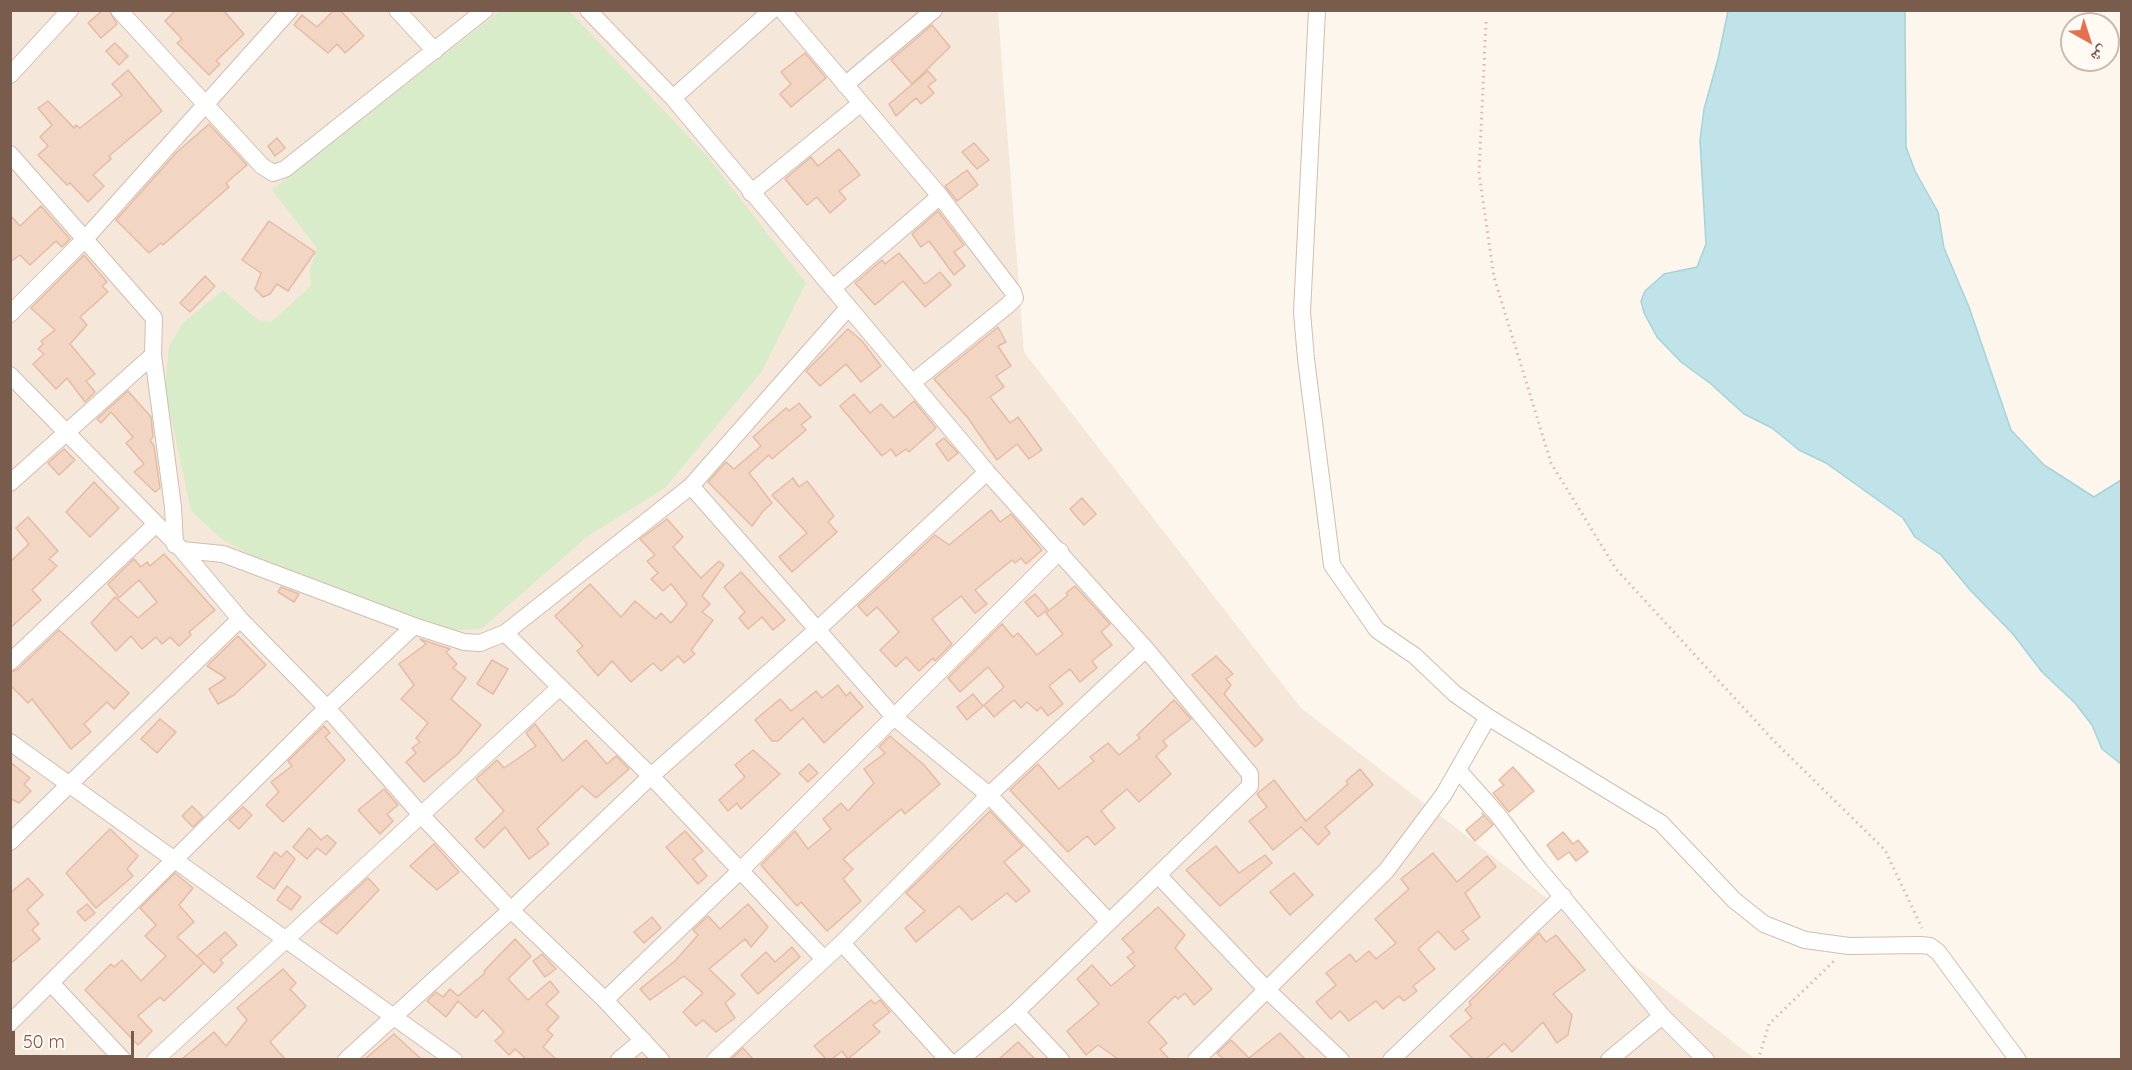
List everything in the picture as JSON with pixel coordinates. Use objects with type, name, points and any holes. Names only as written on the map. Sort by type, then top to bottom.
[{"type":"street","points":[[10,75],[70,10]]},
{"type":"street","points":[[119,10],[262,166],[273,173],[285,169],[485,10]]},
{"type":"street","points":[[10,314],[85,239],[290,10]]},
{"type":"street","points":[[397,10],[435,51]]},
{"type":"street","points":[[588,10],[674,98],[751,193],[987,472],[1146,649],[1252,779],[1250,786],[1016,1012],[960,1059]]},
{"type":"street","points":[[674,98],[772,10]]},
{"type":"street","points":[[782,10],[940,196],[1013,292],[1015,298],[912,382]]},
{"type":"street","points":[[845,85],[934,10]]},
{"type":"street","points":[[1317,10],[1302,312],[1308,379],[1332,565],[1377,630],[1415,656],[1455,694],[1488,717],[1661,823],[1734,900],[1764,924],[1805,940],[1849,946],[1930,946],[1943,958],[2018,1059]]},
{"type":"street","points":[[751,193],[860,104]]},
{"type":"street","points":[[10,154],[154,318],[153,355],[179,547]]},
{"type":"street","points":[[833,288],[940,196]]},
{"type":"street","points":[[179,547],[222,554],[414,626],[464,642],[480,643],[505,633],[691,486],[848,308]]},
{"type":"street","points":[[10,483],[153,355]]},
{"type":"street","points":[[10,375],[179,547],[240,619],[327,708],[422,816],[511,910],[605,1000],[661,1059]]},
{"type":"street","points":[[346,1059],[511,910],[651,776],[819,628],[987,472]]},
{"type":"street","points":[[691,486],[819,628],[894,717],[989,795],[1109,922]]},
{"type":"street","points":[[10,662],[155,525]]},
{"type":"street","points":[[605,1000],[741,870],[1060,551]]},
{"type":"street","points":[[10,842],[240,619]]},
{"type":"street","points":[[10,1023],[327,708],[414,626]]},
{"type":"street","points":[[505,633],[651,776],[824,959]]},
{"type":"street","points":[[714,1059],[842,943],[989,795],[1146,649]]},
{"type":"street","points":[[155,1059],[559,688]]},
{"type":"street","points":[[1196,1059],[1265,988],[1386,871],[1444,794],[1488,717]]},
{"type":"street","points":[[10,742],[454,1059]]},
{"type":"street","points":[[1458,770],[1662,1016],[1706,1059]]},
{"type":"street","points":[[1158,875],[1265,988],[1341,1059]]},
{"type":"street","points":[[1391,1059],[1563,896]]},
{"type":"street","points":[[842,943],[948,1059]]},
{"type":"street","points":[[51,983],[123,1059]]},
{"type":"street","points":[[1016,1012],[1061,1059]]},
{"type":"street","points":[[1609,1059],[1662,1016]]},
{"type":"street","points":[[619,1059],[643,1040]]},
{"type":"path","points":[[1486,22],[1479,173],[1494,277],[1551,463],[1616,569],[1774,741],[1885,850],[1930,946]]},
{"type":"path","points":[[1758,1059],[1769,1024],[1849,946]]},
{"type":"shaded area","points":[[10,11],[998,11],[1024,352],[1301,708],[1755,1059],[11,1059]]},
{"type":"green space","points":[[500,11],[569,11],[707,156],[806,283],[762,371],[665,488],[588,536],[481,629],[452,630],[279,569],[224,541],[191,511],[165,389],[169,346],[182,324],[223,290],[258,320],[271,322],[311,286],[310,270],[317,248],[272,190]]},
{"type":"water","points":[[1728,11],[1905,11],[1906,147],[1915,171],[1938,212],[1944,248],[1969,307],[2011,430],[2044,465],[2094,497],[2121,480],[2121,764],[2102,749],[2092,725],[2075,703],[2042,672],[2013,634],[1971,591],[1941,555],[1915,537],[1903,518],[1826,463],[1799,450],[1772,428],[1744,414],[1711,384],[1681,362],[1657,337],[1644,313],[1641,301],[1645,291],[1664,274],[1697,267],[1706,244],[1700,140],[1704,109]]},
{"type":"building","points":[[103,10],[109,10],[117,24],[101,38],[88,23]]},
{"type":"building","points":[[176,10],[223,10],[244,34],[216,61],[220,64],[209,75],[177,43],[182,39],[165,21]]},
{"type":"building","points":[[334,10],[340,10],[364,36],[345,53],[337,44],[328,53],[294,25],[302,15],[317,27]]},
{"type":"building","points":[[932,25],[950,47],[912,84],[891,60]]},
{"type":"building","points":[[115,43],[128,56],[119,65],[106,51]]},
{"type":"building","points":[[805,53],[826,78],[791,107],[780,94],[791,84],[781,72]]},
{"type":"building","points":[[128,70],[162,111],[109,156],[111,159],[93,175],[104,186],[88,202],[70,183],[67,185],[38,155],[48,146],[40,137],[52,125],[38,108],[48,101],[74,128],[76,125],[80,128],[122,95],[112,84]]},
{"type":"building","points":[[928,71],[936,80],[928,86],[934,93],[921,104],[916,98],[896,116],[889,104]]},
{"type":"building","points":[[209,124],[247,165],[226,183],[229,187],[163,245],[161,243],[149,253],[116,220],[177,152]]},
{"type":"building","points":[[277,138],[285,148],[275,156],[268,146]]},
{"type":"building","points":[[974,143],[989,160],[977,169],[962,152]]},
{"type":"building","points":[[839,149],[860,175],[839,191],[846,199],[830,213],[817,197],[807,205],[785,179],[811,157],[818,166]]},
{"type":"building","points":[[967,170],[978,185],[957,201],[945,186]]},
{"type":"building","points":[[41,206],[70,239],[62,247],[56,241],[30,265],[20,255],[10,262],[10,215],[20,226]]},
{"type":"building","points":[[938,211],[964,245],[954,252],[965,266],[954,275],[929,241],[921,247],[912,234]]},
{"type":"building","points":[[269,221],[315,252],[288,291],[277,284],[270,294],[263,297],[255,289],[261,273],[242,260]]},
{"type":"building","points":[[899,253],[925,284],[940,272],[951,285],[925,307],[903,281],[875,305],[855,283],[882,260],[885,264]]},
{"type":"building","points":[[84,255],[107,282],[102,286],[108,292],[80,317],[87,325],[70,344],[95,374],[86,381],[95,392],[85,402],[67,378],[56,389],[33,364],[44,354],[38,349],[43,344],[41,341],[55,330],[31,308]]},
{"type":"building","points":[[205,276],[215,286],[190,312],[180,303]]},
{"type":"building","points":[[998,327],[1006,342],[998,346],[1011,366],[996,376],[1004,387],[990,397],[1010,423],[1018,417],[1042,450],[1029,459],[1017,444],[997,460],[968,418],[934,379]]},
{"type":"building","points":[[848,329],[862,341],[881,366],[861,382],[846,364],[820,386],[806,371]]},
{"type":"building","points":[[128,391],[151,417],[153,437],[150,440],[154,446],[160,488],[155,492],[134,472],[144,464],[126,443],[133,437],[111,412],[101,423],[97,419]]},
{"type":"building","points":[[854,394],[870,413],[881,404],[894,418],[914,401],[936,428],[909,452],[906,449],[896,456],[891,449],[882,456],[840,406]]},
{"type":"building","points":[[799,403],[811,417],[801,425],[806,430],[772,459],[769,455],[749,473],[772,503],[752,526],[708,482],[726,462],[734,469],[761,446],[753,437],[786,408],[789,411]]},
{"type":"building","points":[[944,438],[958,453],[948,461],[936,444]]},
{"type":"building","points":[[64,449],[75,460],[59,475],[48,463]]},
{"type":"building","points":[[793,478],[799,487],[807,481],[834,516],[828,522],[837,532],[792,572],[779,557],[807,533],[772,495]]},
{"type":"building","points":[[94,482],[119,508],[90,537],[66,512]]},
{"type":"building","points":[[1082,498],[1096,514],[1084,525],[1070,509]]},
{"type":"building","points":[[991,510],[1000,522],[1011,514],[1042,550],[1026,564],[1021,558],[1015,563],[1012,560],[975,590],[987,604],[975,613],[961,596],[932,619],[952,644],[935,661],[933,658],[919,671],[906,657],[896,667],[880,650],[899,632],[877,607],[867,616],[858,606],[935,535],[949,545]]},
{"type":"building","points":[[28,517],[58,551],[49,559],[57,566],[32,590],[41,600],[10,628],[10,562],[29,544],[16,528]]},
{"type":"building","points":[[667,519],[683,537],[673,547],[701,578],[719,561],[724,565],[702,596],[710,604],[702,612],[713,620],[691,650],[695,654],[684,663],[678,656],[661,671],[653,663],[631,682],[612,661],[598,676],[577,651],[583,646],[555,616],[590,584],[621,617],[635,601],[656,619],[661,613],[671,623],[687,604],[671,584],[663,591],[651,579],[658,573],[647,561],[655,555],[640,539]]},
{"type":"building","points":[[164,554],[215,610],[189,632],[191,635],[179,646],[170,637],[162,644],[156,637],[142,649],[131,636],[116,651],[91,623],[115,597],[138,618],[157,602],[139,580],[119,598],[108,584],[134,559],[141,567],[147,562],[150,566]]},
{"type":"building","points":[[741,572],[785,620],[773,630],[762,617],[748,629],[739,618],[745,612],[724,587]]},
{"type":"building","points":[[1075,586],[1110,624],[1101,632],[1112,645],[1092,661],[1097,668],[1080,682],[1070,669],[1049,686],[1063,704],[1048,716],[1041,707],[1037,711],[1027,702],[1021,708],[1014,700],[994,717],[984,705],[1004,687],[988,667],[960,692],[948,678],[1002,624],[1013,637],[1018,633],[1037,655],[1063,634],[1046,613],[1068,595],[1066,593]]},
{"type":"building","points":[[281,587],[299,594],[294,602],[278,592]]},
{"type":"building","points":[[1035,594],[1048,609],[1038,617],[1025,602]]},
{"type":"building","points":[[59,630],[129,693],[114,709],[107,702],[84,724],[91,732],[71,749],[32,699],[28,703],[10,685],[10,672],[17,670]]},
{"type":"building","points":[[238,636],[266,665],[234,695],[218,704],[209,689],[226,678],[207,666]]},
{"type":"building","points":[[420,639],[450,649],[446,652],[457,664],[453,668],[466,678],[451,699],[481,725],[458,754],[424,782],[406,762],[416,753],[412,748],[420,742],[416,738],[428,723],[401,699],[414,685],[399,664],[426,644]]},
{"type":"building","points":[[1216,656],[1233,674],[1226,679],[1231,685],[1224,694],[1263,740],[1255,747],[1192,675]]},
{"type":"building","points":[[492,660],[508,669],[493,694],[477,684]]},
{"type":"building","points":[[838,685],[846,696],[850,692],[863,707],[824,743],[803,718],[778,741],[772,741],[755,720],[780,699],[791,711],[816,691],[822,698]]},
{"type":"building","points":[[973,694],[983,706],[967,720],[957,707]]},
{"type":"building","points":[[1174,700],[1191,719],[1163,741],[1167,746],[1156,756],[1171,774],[1139,802],[1127,789],[1101,811],[1115,828],[1095,845],[1087,836],[1068,852],[1010,790],[1038,764],[1059,789],[1094,761],[1090,757],[1108,743],[1119,755],[1140,738],[1137,735]]},
{"type":"building","points":[[160,719],[176,732],[157,753],[141,739]]},
{"type":"building","points":[[535,724],[563,761],[586,740],[607,764],[616,756],[629,769],[596,798],[582,786],[537,829],[549,844],[529,859],[505,827],[484,848],[475,839],[504,811],[476,779],[497,760],[504,768],[536,746],[526,733]]},
{"type":"building","points":[[324,726],[330,733],[325,737],[345,760],[283,822],[266,805],[279,792],[271,782],[292,766],[288,761]]},
{"type":"building","points":[[890,736],[924,765],[940,784],[905,814],[901,809],[843,859],[853,869],[843,879],[861,901],[827,931],[801,902],[797,906],[761,865],[795,831],[808,849],[831,829],[823,819],[841,803],[848,811],[874,783],[864,769],[885,753],[879,747]]},
{"type":"building","points":[[753,750],[780,774],[741,809],[737,803],[728,811],[719,800],[745,777],[735,765]]},
{"type":"building","points":[[10,762],[30,778],[24,784],[31,791],[19,803],[10,798]]},
{"type":"building","points":[[809,764],[818,773],[808,782],[799,773]]},
{"type":"building","points":[[1513,767],[1534,791],[1509,812],[1493,793],[1504,785],[1499,780]]},
{"type":"building","points":[[1360,769],[1373,785],[1325,827],[1330,833],[1318,845],[1301,827],[1273,850],[1249,821],[1267,807],[1257,794],[1274,780],[1306,821],[1348,784],[1346,781]]},
{"type":"building","points":[[384,789],[398,805],[387,814],[393,821],[380,834],[358,810]]},
{"type":"building","points":[[192,806],[203,817],[193,827],[182,816]]},
{"type":"building","points":[[243,807],[252,815],[239,829],[229,820]]},
{"type":"building","points":[[990,811],[1023,846],[1004,862],[1030,891],[1016,902],[1007,893],[972,920],[959,906],[916,942],[905,928],[925,911],[906,893]]},
{"type":"building","points":[[1484,815],[1493,825],[1475,841],[1466,830]]},
{"type":"building","points":[[309,828],[321,840],[327,835],[336,843],[326,855],[317,848],[307,859],[293,847]]},
{"type":"building","points":[[110,829],[138,856],[127,869],[133,876],[96,908],[66,873]]},
{"type":"building","points":[[685,831],[703,851],[693,859],[707,876],[698,884],[666,847]]},
{"type":"building","points":[[1563,832],[1573,844],[1578,840],[1588,852],[1576,861],[1569,852],[1558,860],[1547,845]]},
{"type":"building","points":[[434,844],[459,872],[437,890],[410,866]]},
{"type":"building","points":[[1216,846],[1239,873],[1265,855],[1272,863],[1220,906],[1186,870]]},
{"type":"building","points":[[287,851],[295,859],[274,889],[257,877],[275,852],[281,857]]},
{"type":"building","points":[[1433,853],[1457,882],[1487,856],[1496,867],[1465,893],[1480,917],[1462,931],[1469,939],[1455,950],[1438,931],[1418,949],[1435,969],[1413,986],[1417,991],[1404,1001],[1399,996],[1383,1009],[1376,1001],[1349,1021],[1340,1011],[1331,1019],[1316,1002],[1336,985],[1326,973],[1350,954],[1356,962],[1369,951],[1376,959],[1396,943],[1375,919],[1409,889],[1401,879]]},
{"type":"building","points":[[175,873],[193,888],[179,905],[194,922],[177,937],[204,963],[164,1001],[160,997],[138,1016],[152,1031],[138,1045],[85,990],[111,964],[114,967],[122,960],[141,981],[166,956],[145,936],[156,925],[140,908]]},
{"type":"building","points":[[1294,873],[1313,895],[1290,915],[1270,892]]},
{"type":"building","points":[[28,878],[43,895],[27,910],[39,924],[32,930],[40,939],[10,964],[10,893]]},
{"type":"building","points":[[368,878],[379,890],[337,934],[320,922]]},
{"type":"building","points":[[287,886],[301,897],[291,910],[277,900]]},
{"type":"building","points":[[87,904],[95,913],[85,921],[77,912]]},
{"type":"building","points":[[748,904],[768,927],[751,947],[745,939],[709,969],[735,994],[725,1003],[735,1018],[716,1032],[703,1020],[696,1026],[683,1012],[703,993],[684,976],[650,1000],[640,989],[675,961],[698,935],[693,930],[708,916],[720,929]]},
{"type":"building","points":[[1158,907],[1185,935],[1175,948],[1212,989],[1194,1005],[1185,993],[1178,999],[1175,996],[1148,1022],[1167,1043],[1160,1049],[1169,1059],[1118,1059],[1098,1045],[1086,1055],[1067,1031],[1099,1004],[1077,979],[1092,965],[1111,986],[1135,966],[1127,957],[1134,952],[1122,939]]},
{"type":"building","points":[[652,917],[661,928],[644,943],[634,932]]},
{"type":"building","points":[[225,932],[237,945],[220,960],[223,963],[214,973],[197,956]]},
{"type":"building","points":[[1539,933],[1546,942],[1556,935],[1585,970],[1553,994],[1572,1015],[1568,1035],[1557,1043],[1543,1022],[1512,1052],[1504,1043],[1486,1059],[1473,1059],[1450,1036],[1472,1018],[1465,1010],[1471,1005],[1469,1002]]},
{"type":"building","points":[[515,939],[531,956],[508,979],[528,1000],[550,981],[559,992],[546,1004],[559,1017],[547,1030],[553,1035],[543,1047],[556,1059],[526,1059],[515,1049],[509,1055],[495,1041],[504,1032],[483,1010],[476,1018],[458,1001],[446,1017],[427,1001],[436,992],[443,997],[450,989],[458,996],[485,973],[484,971]]},
{"type":"building","points":[[792,947],[800,957],[758,994],[741,975],[766,952],[775,962]]},
{"type":"building","points":[[542,954],[556,969],[545,977],[533,961]]},
{"type":"building","points":[[283,969],[296,983],[290,989],[306,1006],[270,1042],[285,1059],[182,1059],[214,1032],[226,1046],[247,1020],[237,1008]]},
{"type":"building","points":[[871,1000],[875,1004],[880,1000],[890,1012],[873,1025],[880,1032],[848,1059],[842,1051],[832,1059],[826,1059],[814,1046]]},
{"type":"building","points":[[1280,1033],[1305,1059],[1223,1059],[1217,1053],[1231,1040],[1249,1058]]},
{"type":"building","points":[[394,1034],[421,1059],[365,1059]]},
{"type":"building","points":[[1018,1042],[1035,1059],[999,1059]]},
{"type":"building","points":[[743,1048],[753,1059],[731,1059]]}]
